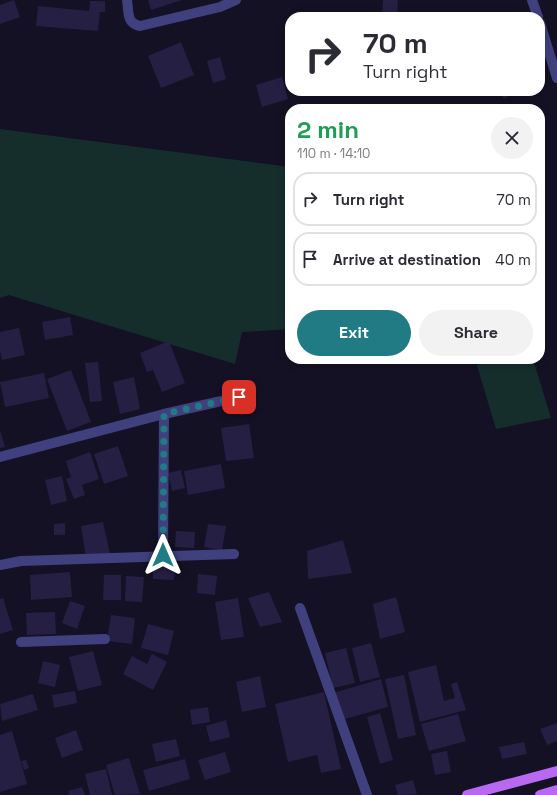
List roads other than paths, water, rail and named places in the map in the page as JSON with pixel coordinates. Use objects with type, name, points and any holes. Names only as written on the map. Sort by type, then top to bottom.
[{"type":"main road","points":[[466,795],[557,771]]},
{"type":"main road","points":[[540,795],[557,790]]},
{"type":"street","points":[[127,0],[130,21],[133,24],[140,26],[220,7],[236,0]]},
{"type":"street","points":[[532,0],[536,12]]},
{"type":"street","points":[[545,39],[557,78]]},
{"type":"street","points":[[0,457],[164,414],[239,397]]},
{"type":"street","points":[[163,555],[164,414]]},
{"type":"street","points":[[0,565],[21,561],[124,559],[163,555],[234,554]]},
{"type":"street","points":[[300,608],[367,795]]},
{"type":"street","points":[[21,642],[105,639]]}]
